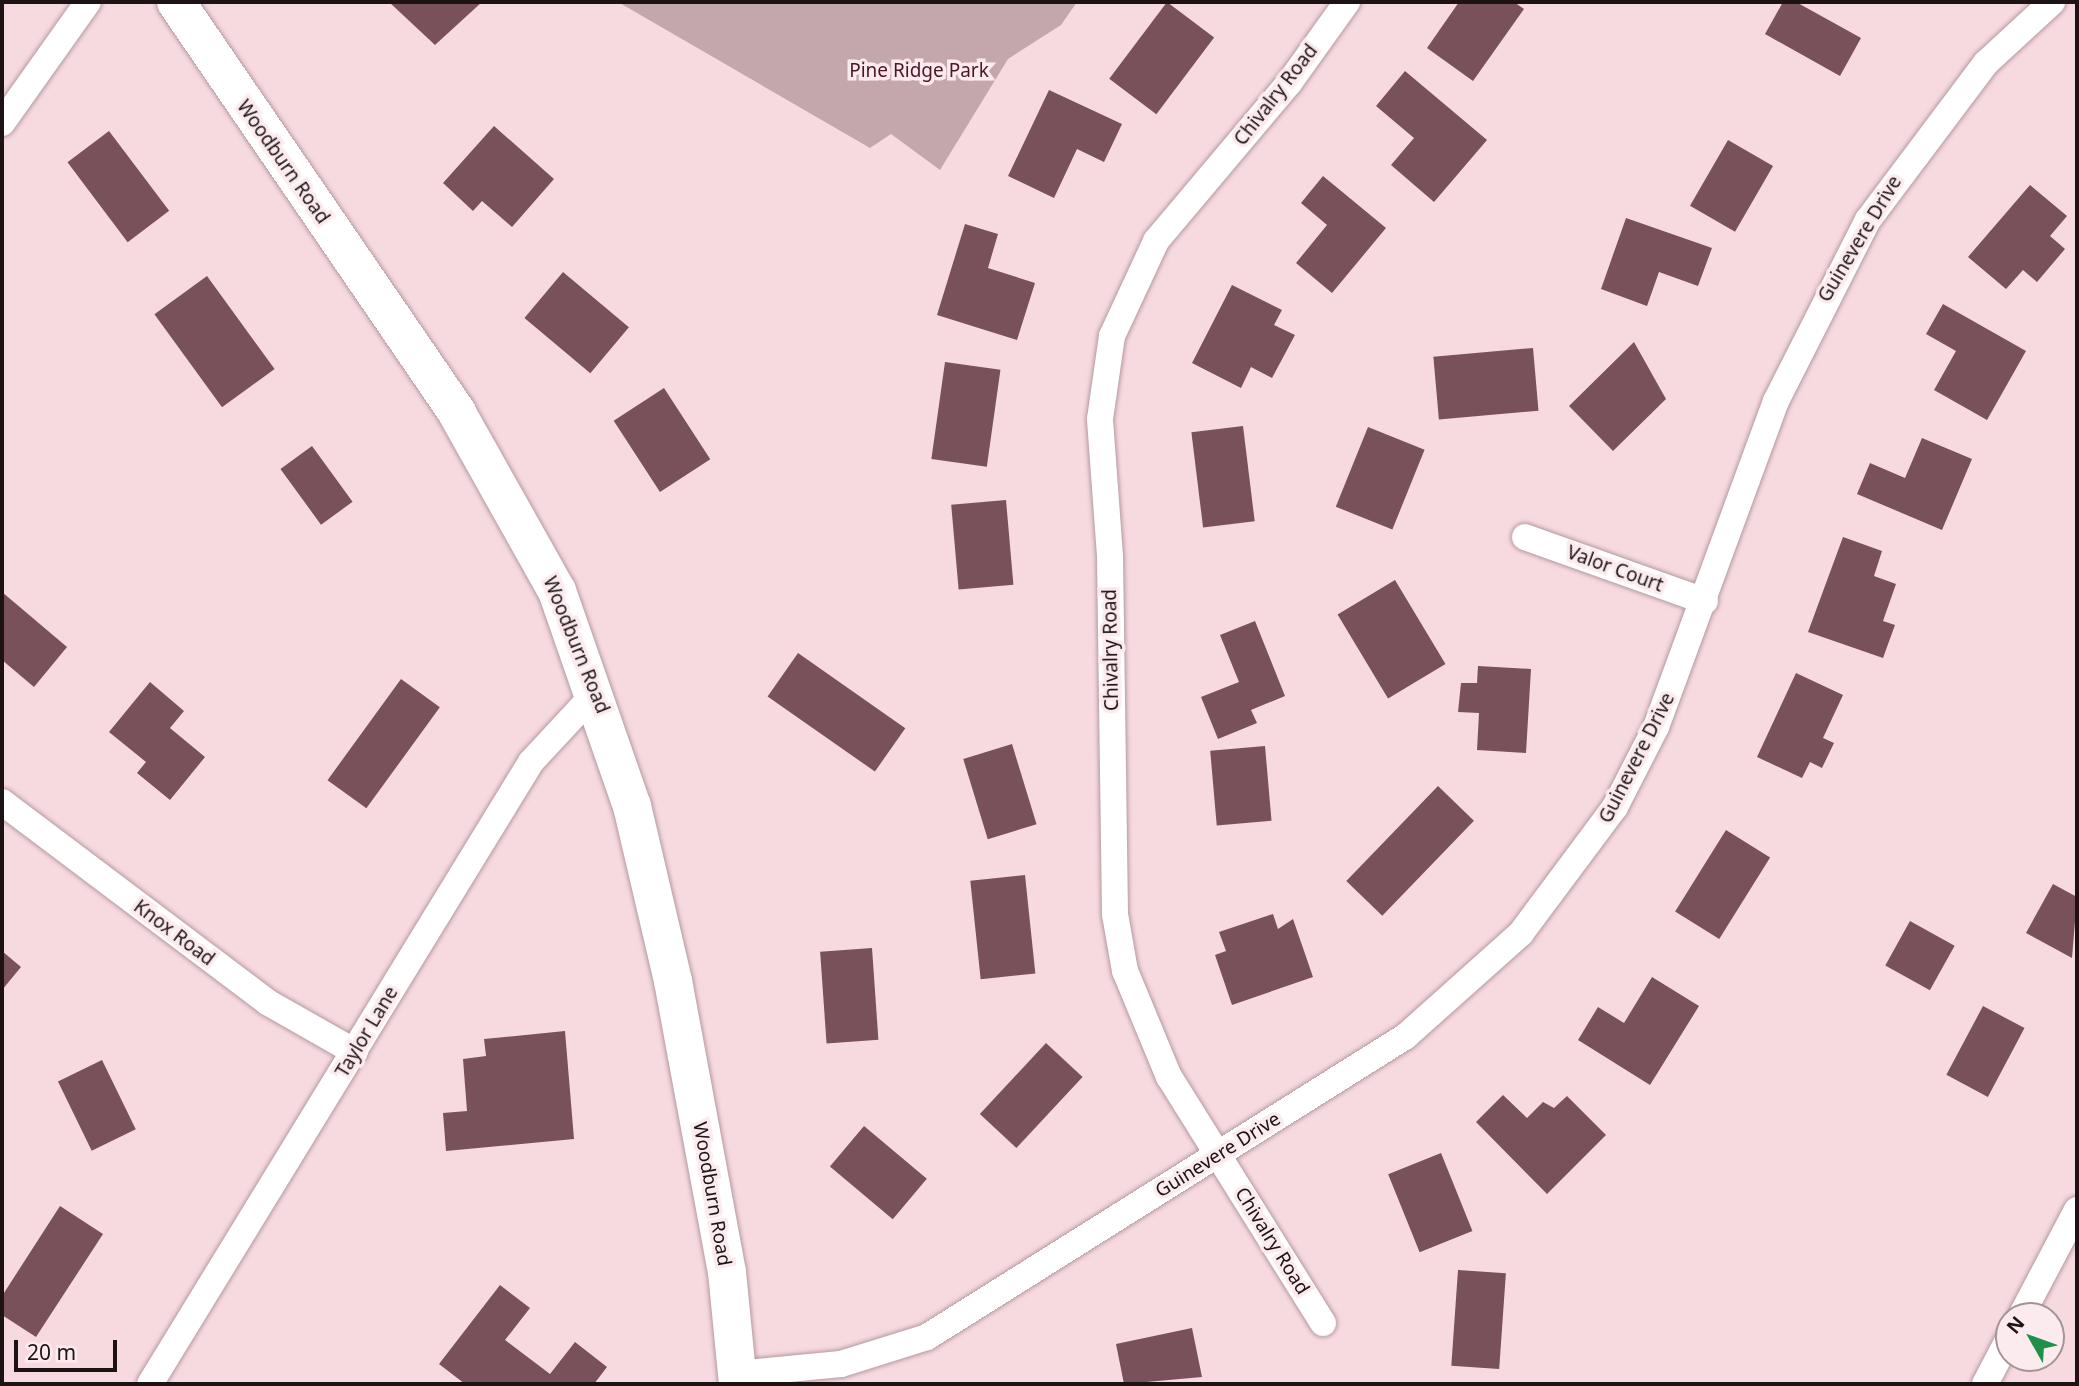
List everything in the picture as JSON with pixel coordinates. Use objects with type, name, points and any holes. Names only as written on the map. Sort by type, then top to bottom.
[{"type":"street","points":[[2,123],[88,2]]},
{"type":"street","name":"Woodburn Road","points":[[176,2],[515,507],[597,691],[673,981],[727,1272],[738,1379]]},
{"type":"street","name":"Chivalry Road","points":[[1323,1323],[1218,1155],[1142,1023],[1115,914],[1101,390],[1112,336],[1156,241],[1289,83],[1347,2]]},
{"type":"street","name":"Guinevere Drive","points":[[738,1379],[841,1364],[927,1338],[1406,1036],[1521,933],[1615,807],[1675,682],[1776,401],[1868,220],[1986,63],[2052,2]]},
{"type":"street","name":"Valor Court","points":[[1525,537],[1705,601]]},
{"type":"street","name":"Taylor Lane","points":[[150,1384],[531,762],[597,691]]},
{"type":"street","name":"Knox Road","points":[[2,802],[267,1002],[355,1052]]},
{"type":"street","points":[[2028,1302],[2077,1210]]},
{"type":"street","points":[[1985,1384],[1995,1365]]},
{"type":"green space","name":"Pine Ridge Park","points":[[618,2],[1077,2],[1061,25],[1008,59],[940,170],[891,134],[870,148]]},
{"type":"building","points":[[389,2],[482,2],[435,45]]},
{"type":"building","points":[[1167,2],[1214,38],[1156,114],[1109,79]]},
{"type":"building","points":[[1459,2],[1514,2],[1524,9],[1473,81],[1427,48]]},
{"type":"building","points":[[1783,2],[1796,2],[1861,38],[1840,76],[1765,34]]},
{"type":"building","points":[[1405,71],[1487,140],[1434,202],[1391,165],[1414,138],[1376,106]]},
{"type":"building","points":[[1049,90],[1122,124],[1104,162],[1077,149],[1054,198],[1008,176]]},
{"type":"building","points":[[494,126],[554,179],[512,227],[482,201],[473,211],[443,183]]},
{"type":"building","points":[[109,131],[169,211],[128,242],[67,162]]},
{"type":"building","points":[[1728,140],[1773,166],[1735,232],[1690,206]]},
{"type":"building","points":[[1323,176],[1386,228],[1332,293],[1296,263],[1327,225],[1301,203]]},
{"type":"building","points":[[2030,185],[2067,216],[2050,236],[2065,249],[2037,282],[2023,270],[2006,289],[1968,257]]},
{"type":"building","points":[[1626,218],[1712,248],[1698,286],[1659,272],[1647,306],[1601,289]]},
{"type":"building","points":[[965,224],[998,234],[988,268],[1035,283],[1017,340],[937,315]]},
{"type":"building","points":[[563,272],[629,327],[590,373],[524,318]]},
{"type":"building","points":[[207,276],[275,369],[222,407],[154,314]]},
{"type":"building","points":[[1232,285],[1282,310],[1274,325],[1295,335],[1272,378],[1251,367],[1241,388],[1192,363]]},
{"type":"building","points":[[1943,304],[2026,351],[1987,420],[1934,390],[1956,351],[1926,334]]},
{"type":"building","points":[[1634,342],[1666,399],[1613,451],[1569,406]]},
{"type":"building","points":[[1533,348],[1538,411],[1439,419],[1433,357]]},
{"type":"building","points":[[945,362],[1000,370],[987,467],[931,459]]},
{"type":"building","points":[[664,388],[710,459],[660,492],[614,421]]},
{"type":"building","points":[[1243,426],[1255,521],[1203,528],[1191,432]]},
{"type":"building","points":[[1368,427],[1425,450],[1392,530],[1336,507]]},
{"type":"building","points":[[1922,438],[1972,459],[1942,530],[1857,494],[1870,463],[1905,478]]},
{"type":"building","points":[[312,446],[353,502],[321,525],[280,469]]},
{"type":"building","points":[[1006,500],[1013,585],[959,589],[951,505]]},
{"type":"building","points":[[1843,537],[1882,551],[1874,576],[1896,584],[1883,621],[1895,625],[1883,658],[1808,632]]},
{"type":"building","points":[[1395,580],[1445,664],[1388,699],[1338,615]]},
{"type":"building","points":[[2,592],[67,647],[34,687],[2,660]]},
{"type":"building","points":[[1255,621],[1285,696],[1251,710],[1257,723],[1218,739],[1201,697],[1239,682],[1220,635]]},
{"type":"building","points":[[798,653],[905,728],[875,772],[768,696]]},
{"type":"building","points":[[1478,666],[1531,669],[1526,753],[1477,750],[1479,713],[1458,712],[1461,683],[1477,683]]},
{"type":"building","points":[[1796,673],[1843,695],[1823,738],[1834,743],[1822,768],[1810,762],[1802,778],[1757,757]]},
{"type":"building","points":[[401,679],[440,707],[366,808],[328,780]]},
{"type":"building","points":[[150,682],[184,711],[170,728],[205,757],[170,800],[137,773],[146,762],[109,732]]},
{"type":"building","points":[[1012,744],[1037,824],[988,839],[963,759]]},
{"type":"building","points":[[1265,746],[1272,821],[1217,826],[1210,751]]},
{"type":"building","points":[[1438,786],[1474,821],[1382,916],[1346,881]]},
{"type":"building","points":[[1726,830],[1770,858],[1719,939],[1675,911]]},
{"type":"building","points":[[1025,875],[1035,973],[981,979],[970,881]]},
{"type":"building","points":[[2053,884],[2077,897],[2072,958],[2026,933]]},
{"type":"building","points":[[1273,914],[1278,929],[1293,919],[1313,977],[1232,1005],[1215,955],[1226,951],[1219,932]]},
{"type":"building","points":[[1910,921],[1955,946],[1930,990],[1885,966]]},
{"type":"building","points":[[872,948],[878,1040],[827,1043],[820,952]]},
{"type":"building","points":[[2,951],[21,967],[2,990]]},
{"type":"building","points":[[1652,977],[1699,1006],[1650,1085],[1578,1040],[1598,1007],[1624,1023]]},
{"type":"building","points":[[1983,1006],[2024,1028],[1988,1097],[1946,1075]]},
{"type":"building","points":[[565,1031],[574,1139],[446,1151],[443,1113],[467,1111],[463,1059],[486,1056],[484,1039]]},
{"type":"building","points":[[1046,1043],[1083,1077],[1016,1148],[980,1114]]},
{"type":"building","points":[[102,1060],[136,1129],[92,1151],[58,1081]]},
{"type":"building","points":[[1503,1095],[1527,1118],[1543,1102],[1554,1108],[1567,1096],[1606,1135],[1547,1194],[1476,1122]]},
{"type":"building","points":[[864,1126],[927,1179],[893,1219],[830,1167]]},
{"type":"building","points":[[1441,1153],[1472,1231],[1420,1252],[1388,1174]]},
{"type":"building","points":[[60,1206],[103,1234],[36,1337],[2,1315],[2,1296]]},
{"type":"building","points":[[1458,1270],[1506,1273],[1499,1369],[1451,1366]]},
{"type":"building","points":[[500,1285],[530,1308],[505,1340],[550,1374],[575,1342],[607,1367],[594,1384],[465,1384],[439,1364]]},
{"type":"building","points":[[1192,1328],[1202,1377],[1124,1384],[1116,1344]]}]
